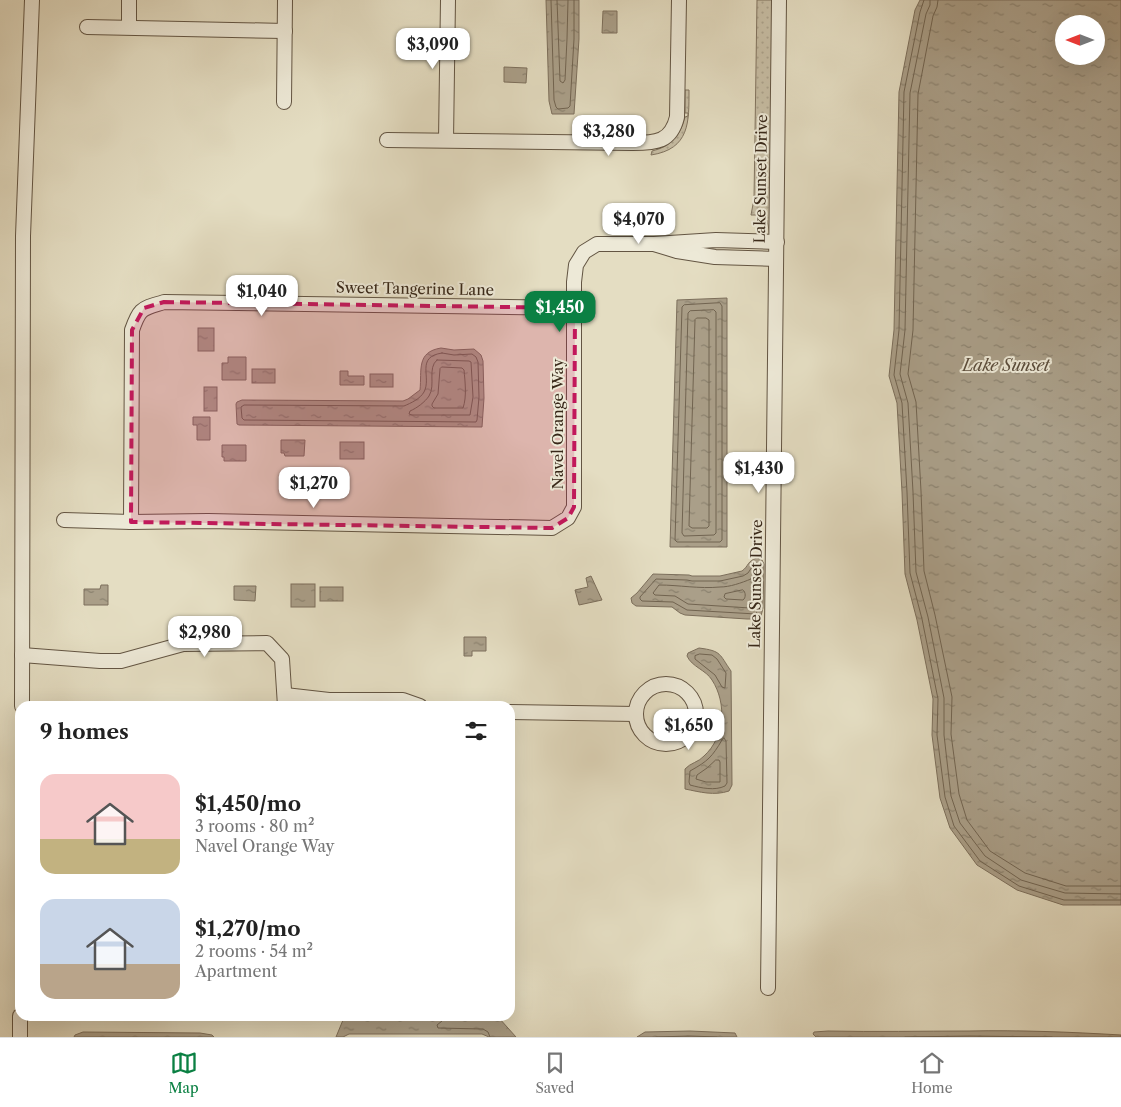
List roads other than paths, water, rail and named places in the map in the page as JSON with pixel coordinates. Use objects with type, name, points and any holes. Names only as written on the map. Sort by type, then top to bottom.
[{"type":"street","points":[[22,701],[23,236],[32,0]]},
{"type":"street","points":[[129,0],[129,28]]},
{"type":"street","points":[[284,102],[285,0]]},
{"type":"street","points":[[446,140],[448,0]]},
{"type":"street","points":[[387,140],[650,143],[662,140],[672,131],[677,117],[679,0]]},
{"type":"street","name":"Lake Sunset Drive","points":[[768,988],[779,0]]},
{"type":"street","points":[[87,26],[285,30]]},
{"type":"street","points":[[654,244],[716,240],[777,242]]},
{"type":"street","name":"Navel Orange Way","points":[[131,522],[208,521],[552,528],[568,518],[574,507],[574,282],[576,265],[584,252],[597,244],[654,244]]},
{"type":"street","points":[[654,244],[677,251],[715,257],[776,259]]},
{"type":"street","name":"Sweet Tangerine Lane","points":[[131,522],[132,330],[137,316],[144,308],[164,302],[574,308]]},
{"type":"street","points":[[64,520],[131,522]]},
{"type":"street","points":[[22,654],[121,661],[183,644],[267,643],[282,659],[285,701],[406,701]]},
{"type":"street","points":[[660,684],[680,687],[693,702],[695,713],[694,723],[690,731],[683,738],[666,744],[649,738],[642,732],[636,714],[637,704],[642,695],[650,688],[660,684]]},
{"type":"street","points":[[515,712],[636,714]]},
{"type":"street","points":[[20,1021],[20,1037]]},
{"type":"water","points":[[546,0],[579,0],[579,39],[574,114],[552,114],[549,101]]},
{"type":"water","name":"Lake Sunset","points":[[920,0],[1121,0],[1121,905],[1063,905],[1017,890],[977,865],[950,828],[940,798],[932,735],[933,699],[917,620],[905,574],[897,403],[889,376],[894,330],[899,92],[915,10]]},
{"type":"water","points":[[603,11],[617,11],[617,33],[602,33]]},
{"type":"water","points":[[504,67],[527,68],[526,83],[504,82]]},
{"type":"water","points":[[727,298],[727,547],[670,547],[677,300]]},
{"type":"water","points":[[198,328],[214,328],[214,351],[198,351]]},
{"type":"water","points":[[441,348],[454,350],[474,349],[481,355],[483,361],[484,398],[482,427],[237,424],[236,404],[242,400],[403,401],[420,390],[422,363],[427,353]]},
{"type":"water","points":[[228,357],[246,357],[246,380],[222,380],[222,363],[228,363]]},
{"type":"water","points":[[252,369],[275,369],[275,383],[252,383]]},
{"type":"water","points":[[340,371],[348,371],[348,376],[364,376],[364,385],[340,385]]},
{"type":"water","points":[[370,374],[393,374],[393,387],[370,387]]},
{"type":"water","points":[[204,387],[217,387],[217,411],[204,411]]},
{"type":"water","points":[[193,417],[210,417],[210,440],[197,440],[197,425],[193,425]]},
{"type":"water","points":[[281,440],[305,440],[304,456],[285,456],[284,453],[281,453]]},
{"type":"water","points":[[340,442],[364,442],[364,459],[340,459]]},
{"type":"water","points":[[222,445],[246,445],[246,461],[224,461]]},
{"type":"water","points":[[757,558],[762,560],[764,564],[763,608],[758,619],[685,615],[672,607],[636,606],[632,603],[631,598],[653,574],[720,576],[742,571],[751,561]]},
{"type":"water","points":[[591,576],[602,600],[579,605],[575,590],[588,587],[586,578]]},
{"type":"water","points":[[291,584],[315,584],[315,607],[291,607]]},
{"type":"water","points":[[101,585],[108,585],[108,605],[84,605],[84,589],[100,589]]},
{"type":"water","points":[[234,586],[256,586],[255,601],[234,600]]},
{"type":"water","points":[[320,587],[343,587],[343,601],[320,601]]},
{"type":"water","points":[[464,637],[486,637],[486,651],[472,651],[472,656],[464,656]]},
{"type":"water","points":[[699,648],[712,650],[719,654],[731,671],[732,785],[729,791],[718,793],[685,789],[685,769],[702,758],[711,748],[720,730],[722,720],[722,709],[717,689],[712,680],[692,663],[687,656],[688,653]]},
{"type":"water","points":[[343,1021],[502,1021],[516,1037],[489,1037],[482,1034],[349,1034],[343,1037],[336,1037]]},
{"type":"water","points":[[1026,1031],[1121,1035],[1121,1037],[816,1037],[813,1034],[814,1032]]},
{"type":"water","points":[[83,1032],[200,1033],[214,1037],[74,1037]]},
{"type":"water","points":[[645,1032],[735,1033],[737,1037],[637,1037]]}]
